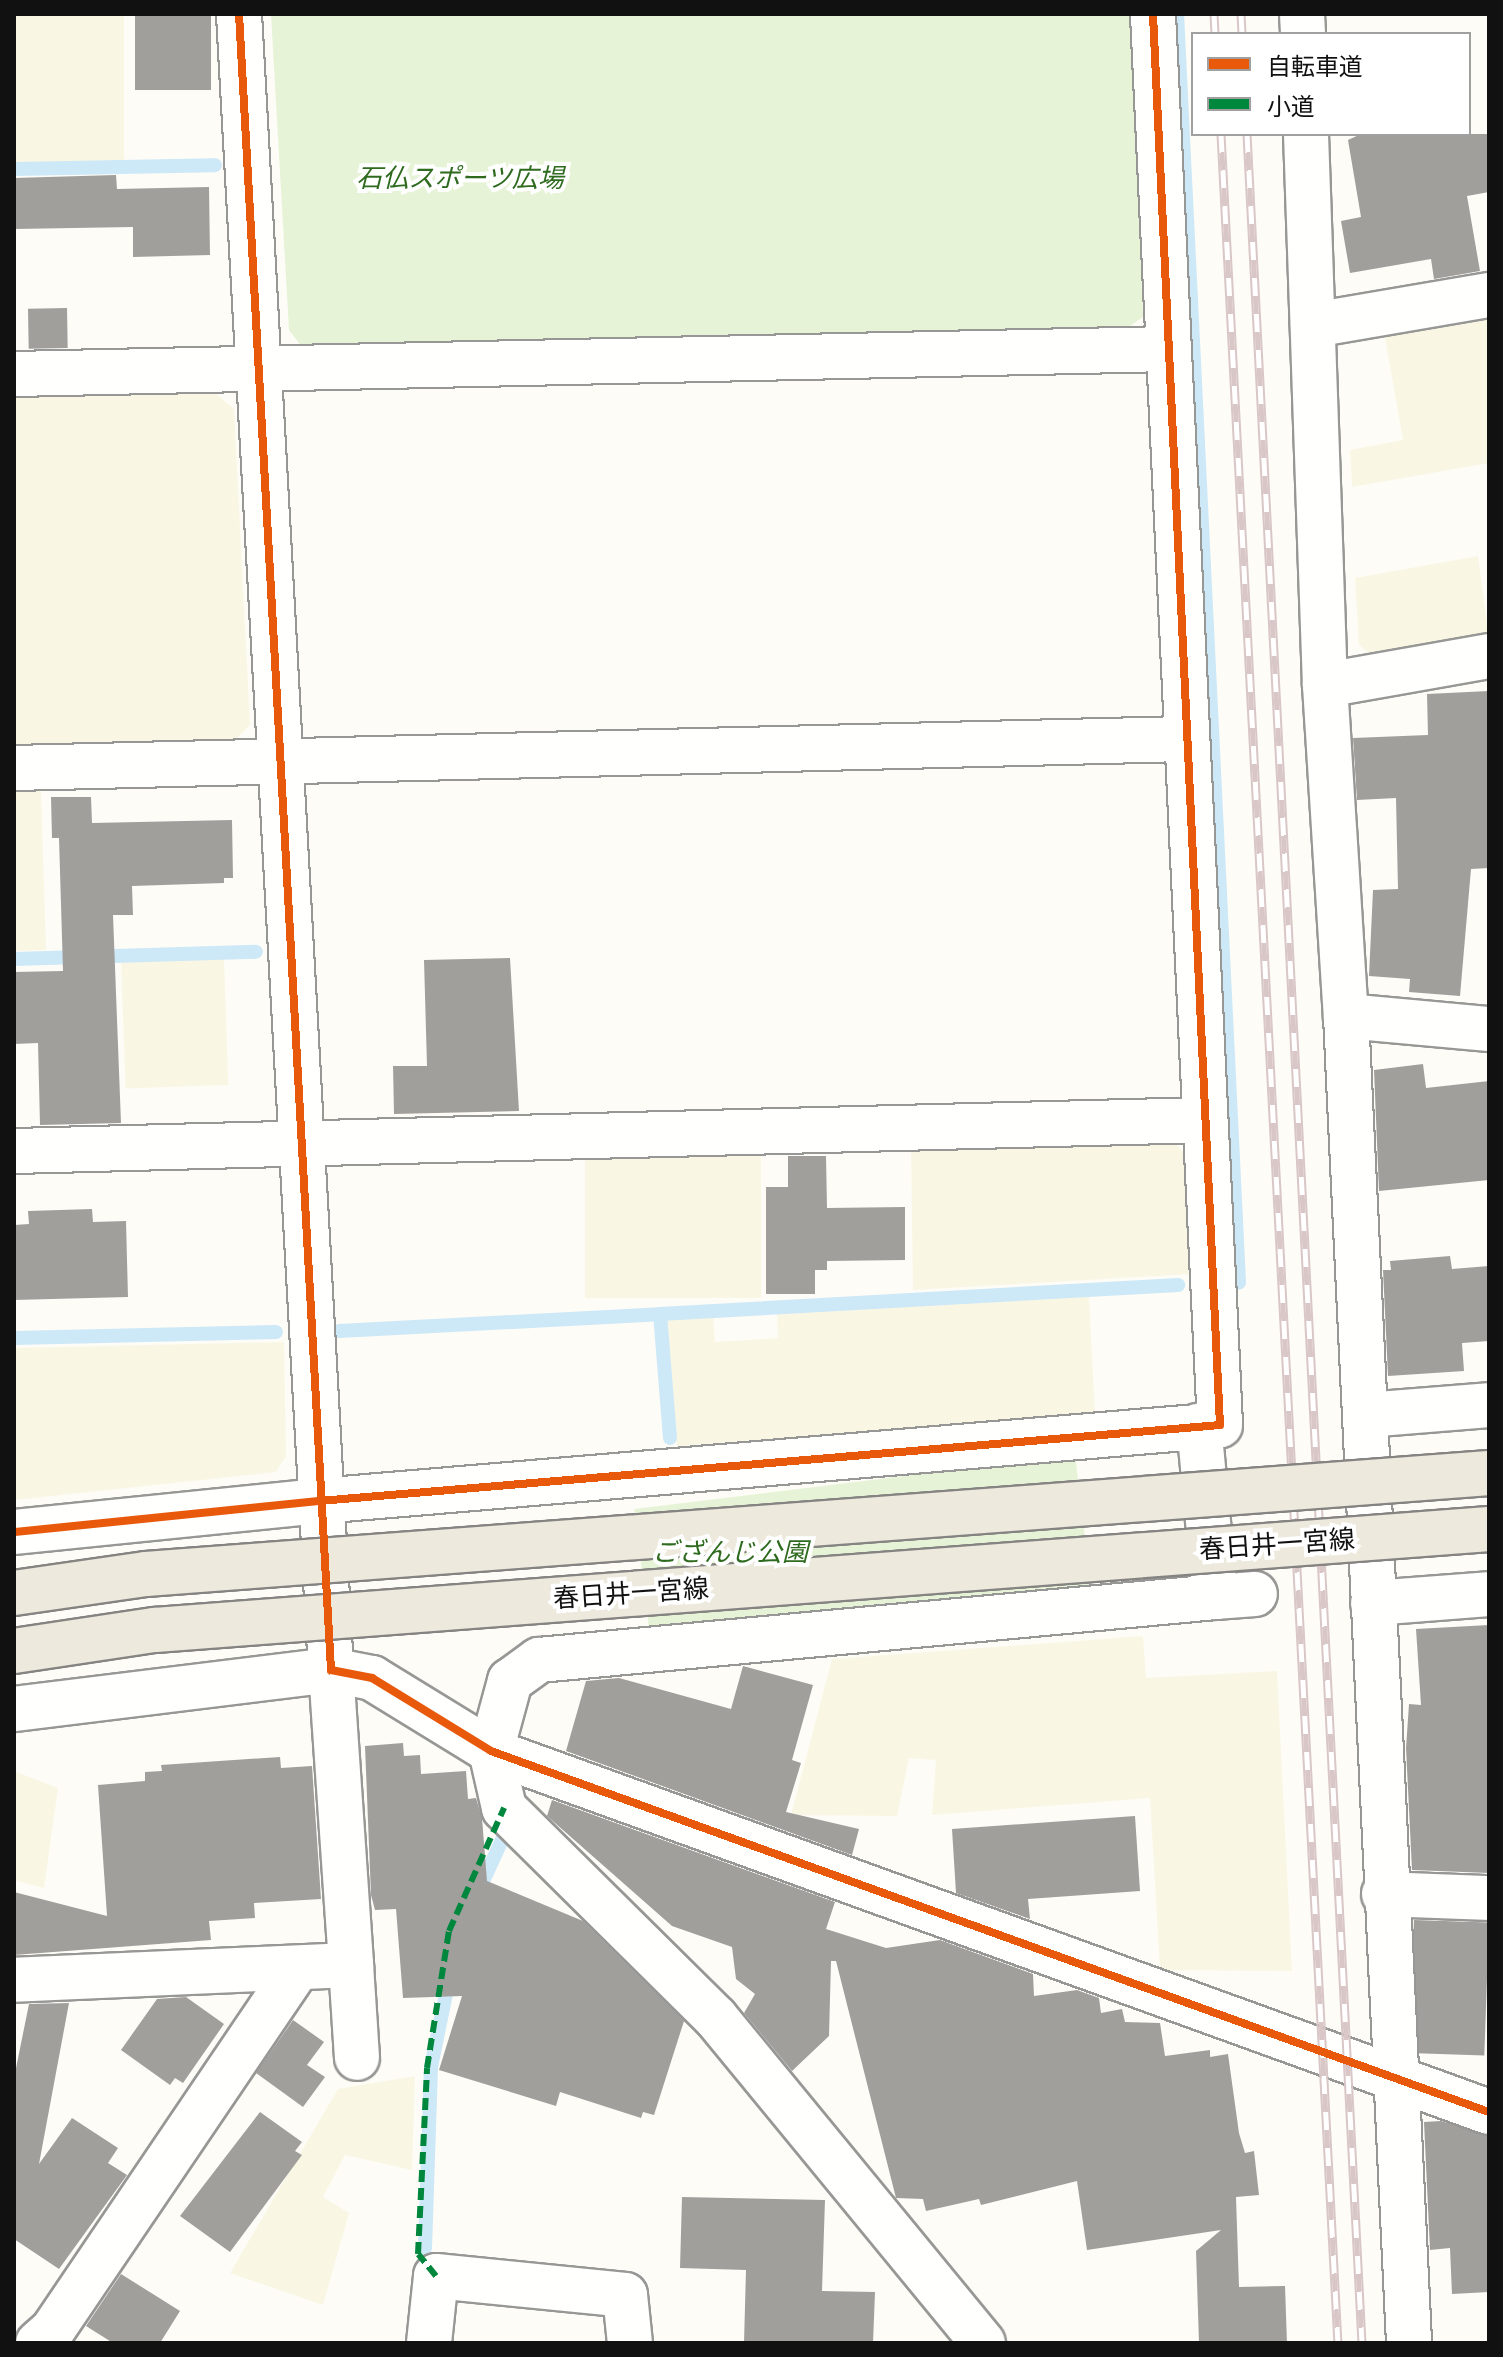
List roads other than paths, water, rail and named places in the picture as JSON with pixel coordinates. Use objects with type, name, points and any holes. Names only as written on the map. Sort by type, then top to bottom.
[{"type":"main road","points":[[14,1593],[146,1574],[1489,1473]]},
{"type":"main road","name":"春日井一宮線","points":[[14,1651],[155,1630],[1489,1529]]},
{"type":"street","points":[[239,14],[319,1501],[357,2058]]},
{"type":"street","points":[[14,1532],[319,1501],[1220,1425],[1153,14]]},
{"type":"street","points":[[1306,136],[1325,685],[1346,1016],[1366,1415],[1384,1894],[1409,2343]]},
{"type":"street","points":[[1313,325],[1489,295]]},
{"type":"street","points":[[14,374],[1169,349]]},
{"type":"street","points":[[1325,685],[1489,656]]},
{"type":"street","points":[[14,768],[279,765],[1187,739]]},
{"type":"street","points":[[1346,1016],[1489,1029]]},
{"type":"street","points":[[14,1151],[1205,1120]]},
{"type":"street","points":[[1366,1415],[1489,1405]]},
{"type":"street","points":[[983,2343],[716,2018],[504,1808],[491,1751],[510,1681],[539,1660],[1235,1596],[1199,1426]]},
{"type":"street","points":[[1373,1603],[1489,1594]]},
{"type":"street","points":[[14,1709],[331,1670],[372,1678],[491,1751],[1489,2112]]},
{"type":"street","points":[[1384,1894],[1489,1898]]},
{"type":"street","points":[[14,1980],[351,1965]]},
{"type":"street","points":[[38,2343],[52,2331],[297,1969]]},
{"type":"street","points":[[429,2343],[436,2276],[625,2295],[630,2343]]},
{"type":"waterway","points":[[1177,14],[1239,1282]]},
{"type":"waterway","points":[[14,169],[215,165]]},
{"type":"waterway","points":[[14,959],[256,952]]},
{"type":"waterway","points":[[670,1438],[660,1314],[1178,1285]]},
{"type":"waterway","points":[[339,1331],[660,1314]]},
{"type":"waterway","points":[[14,1338],[276,1332]]},
{"type":"waterway","points":[[478,1892],[503,1838]]},
{"type":"waterway","points":[[425,2248],[431,2067],[449,1979]]},
{"type":"railway","points":[[1214,14],[1215,32]]},
{"type":"railway","points":[[1241,14],[1242,32]]},
{"type":"railway","points":[[1221,136],[1338,2343]]},
{"type":"railway","points":[[1247,136],[1362,2343]]},
{"type":"park label","name":"石仏スポーツ広場","points":[[460,179]]},
{"type":"park label","name":"ござんじ公園","points":[[730,1553]]}]
